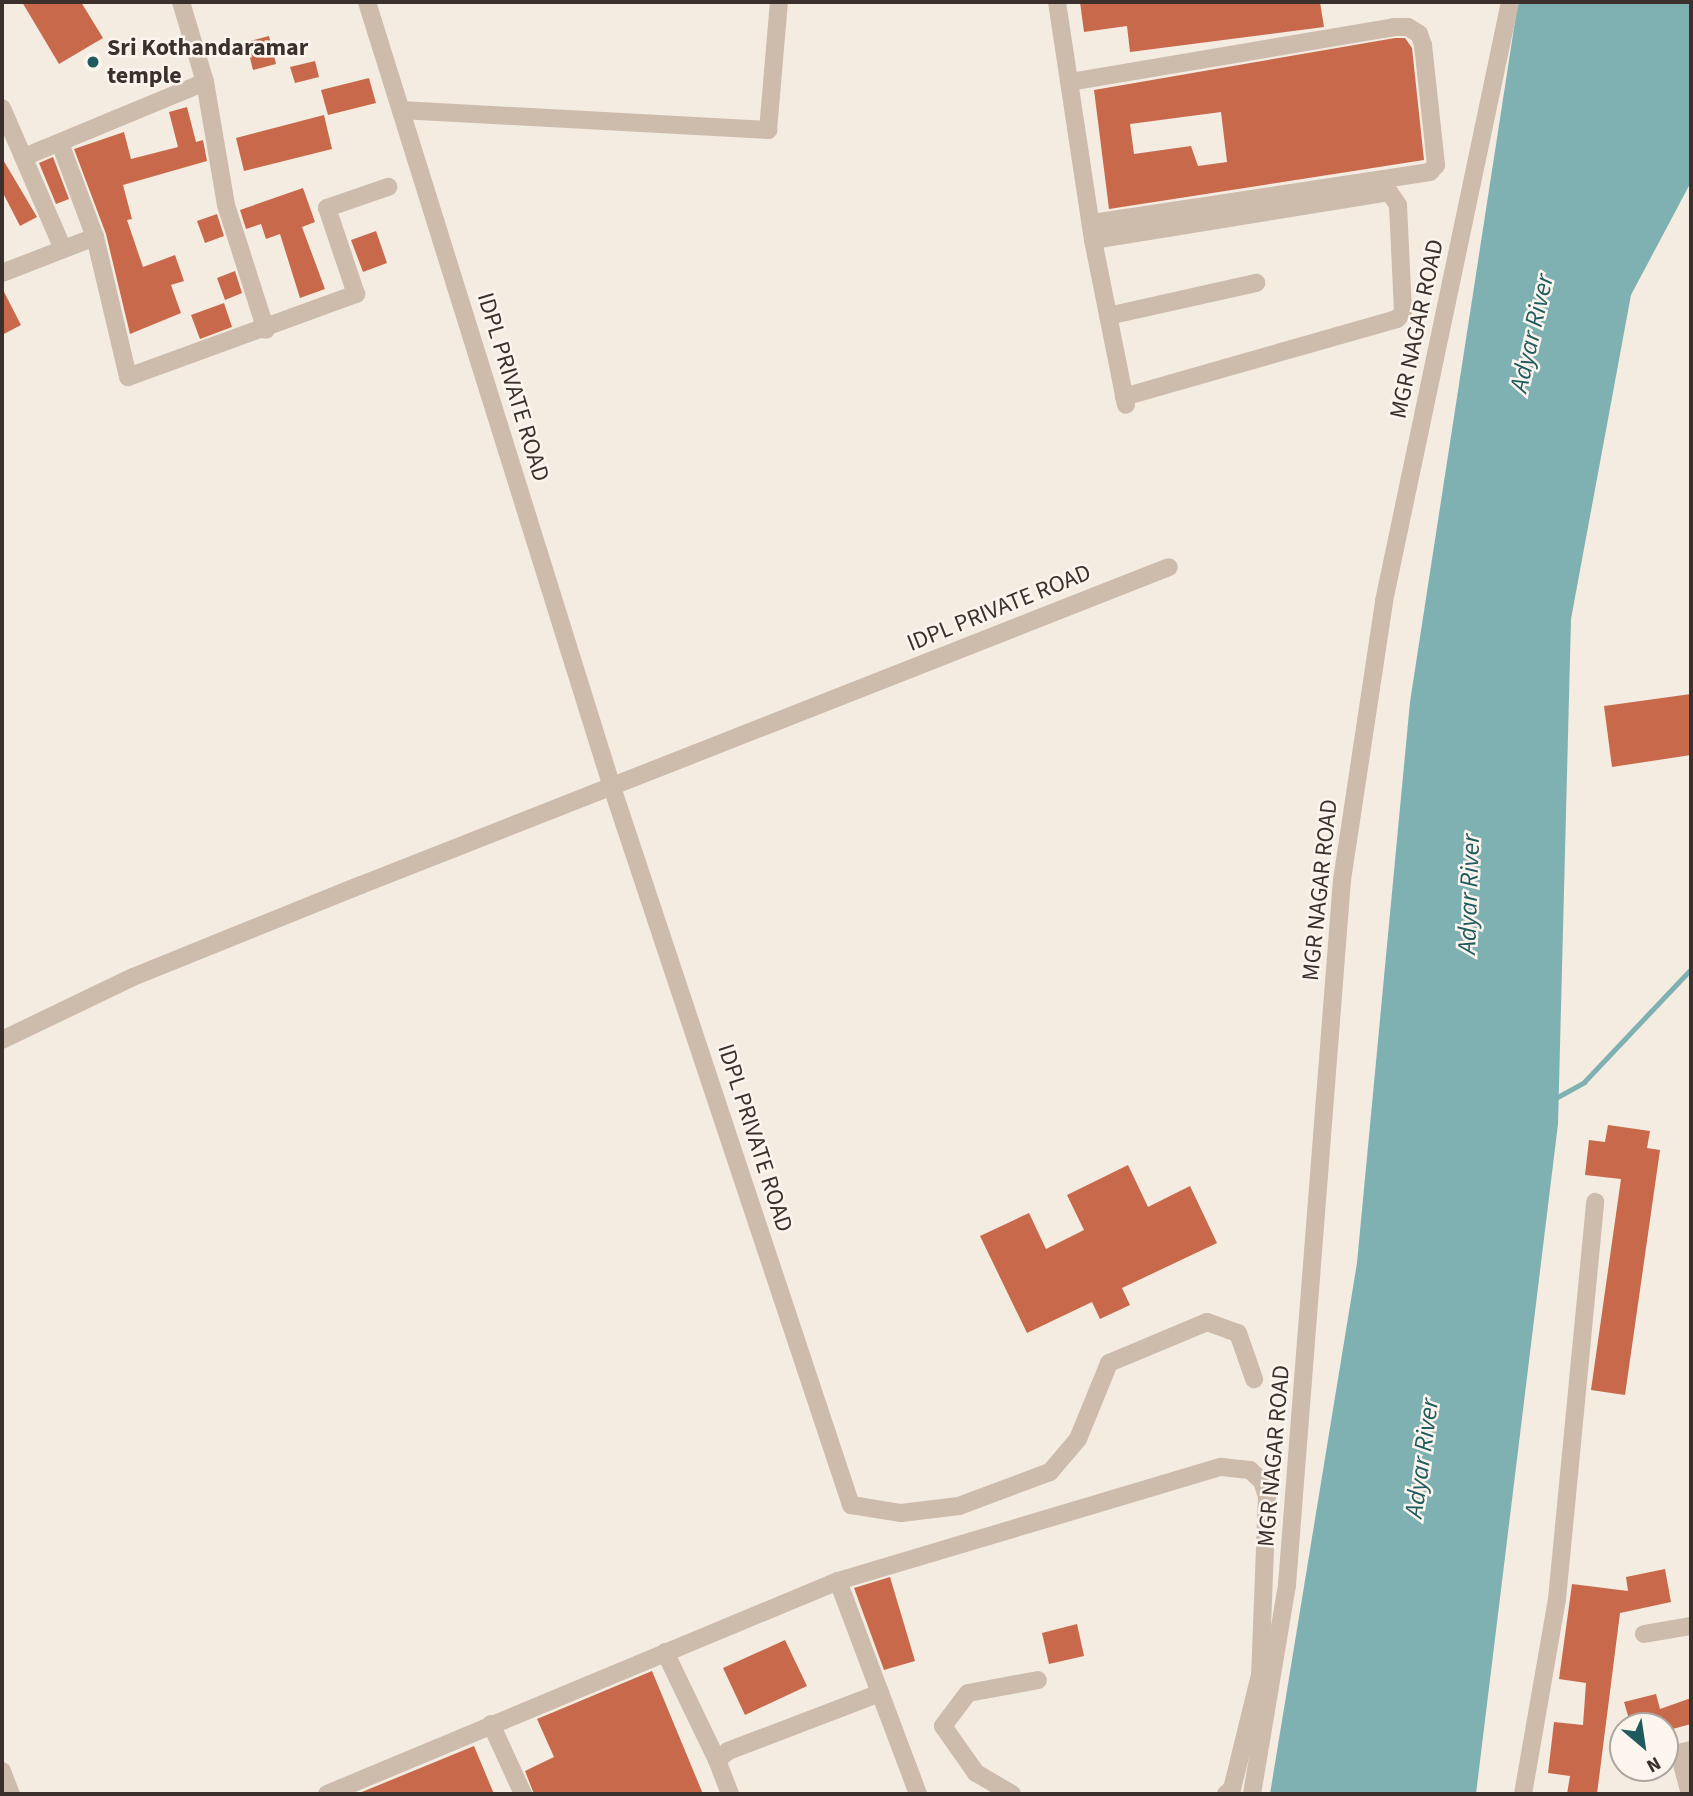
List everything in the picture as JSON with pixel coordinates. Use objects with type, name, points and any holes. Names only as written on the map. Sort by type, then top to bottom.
[{"type":"street","points":[[181,2],[205,82],[226,205],[266,330]]},
{"type":"street","name":"IDPL PRIVATE ROAD","points":[[367,2],[612,787],[851,1505],[901,1513],[959,1506],[1049,1472],[1078,1439],[1109,1363],[1207,1322],[1238,1333],[1254,1379]]},
{"type":"street","points":[[401,110],[768,130],[779,2]]},
{"type":"street","points":[[1057,2],[1093,232],[1125,401],[1398,319],[1403,312],[1398,205],[1389,192],[1093,232]]},
{"type":"street","name":"MGR NAGAR ROAD","points":[[1252,1794],[1287,1585],[1342,880],[1384,601],[1510,2]]},
{"type":"street","points":[[1070,82],[1394,27],[1408,27],[1419,34],[1423,45],[1436,165],[1430,173],[1093,232]]},
{"type":"street","points":[[24,157],[205,82]]},
{"type":"street","points":[[2,108],[63,249]]},
{"type":"street","points":[[60,143],[94,237],[128,377],[266,330],[356,294],[327,208],[388,187]]},
{"type":"street","points":[[2,273],[94,237]]},
{"type":"street","points":[[1108,316],[1256,283]]},
{"type":"street","name":"IDPL PRIVATE ROAD","points":[[612,787],[1169,568]]},
{"type":"street","points":[[2,1040],[145,972],[612,787]]},
{"type":"street","points":[[1523,1794],[1557,1599],[1595,1202]]},
{"type":"street","points":[[331,1793],[838,1581],[1221,1468],[1250,1470],[1262,1480],[1267,1496],[1260,1675],[1233,1789],[1226,1794]]},
{"type":"street","points":[[838,1581],[918,1794]]},
{"type":"street","points":[[1644,1634],[1691,1626]]},
{"type":"street","points":[[665,1652],[717,1760],[730,1794]]},
{"type":"street","points":[[1012,1794],[976,1773],[943,1726],[968,1693],[1038,1680]]},
{"type":"street","points":[[717,1760],[728,1751],[880,1693]]},
{"type":"street","points":[[491,1724],[523,1794]]},
{"type":"street","points":[[1690,1794],[1679,1754],[1691,1751]]},
{"type":"street","points":[[2,1771],[11,1794]]},
{"type":"water","name":"Adyar River","points":[[1518,2],[1691,2],[1691,182],[1631,295],[1571,619],[1558,1124],[1476,1794],[1270,1794],[1357,1263],[1410,702]]},
{"type":"building","points":[[22,2],[81,2],[103,38],[59,64]]},
{"type":"building","points":[[1080,2],[1320,2],[1324,27],[1130,52],[1127,26],[1084,32]]},
{"type":"building","points":[[269,36],[276,64],[253,70],[246,42]]},
{"type":"building","points":[[1405,38],[1412,48],[1424,160],[1109,209],[1094,90]],"holes":[[[1221,112],[1227,162],[1198,166],[1191,146],[1134,154],[1130,124]]]},
{"type":"building","points":[[315,61],[319,77],[295,83],[290,67]]},
{"type":"building","points":[[369,78],[376,103],[328,115],[321,90]]},
{"type":"building","points":[[187,107],[196,142],[203,140],[207,161],[123,185],[132,219],[127,220],[143,267],[175,255],[184,281],[171,285],[181,313],[130,334],[106,234],[74,149],[124,132],[131,159],[178,147],[169,112]]},
{"type":"building","points":[[324,115],[332,149],[244,171],[236,138]]},
{"type":"building","points":[[53,157],[69,199],[56,204],[39,163]]},
{"type":"building","points":[[2,158],[37,217],[20,226],[2,191]]},
{"type":"building","points":[[303,188],[315,222],[302,227],[325,289],[300,298],[280,234],[266,239],[261,224],[246,229],[240,210]]},
{"type":"building","points":[[217,214],[224,236],[205,243],[197,221]]},
{"type":"building","points":[[376,231],[387,263],[363,272],[351,240]]},
{"type":"building","points":[[235,271],[242,293],[225,300],[217,278]]},
{"type":"building","points":[[2,288],[21,325],[2,335]]},
{"type":"building","points":[[224,303],[232,327],[200,339],[191,315]]},
{"type":"building","points":[[1691,694],[1691,755],[1612,767],[1604,706]]},
{"type":"building","points":[[1608,1125],[1650,1131],[1647,1148],[1660,1150],[1625,1395],[1591,1390],[1621,1179],[1585,1175],[1589,1140],[1605,1142]]},
{"type":"building","points":[[1128,1165],[1148,1207],[1190,1186],[1217,1243],[1122,1288],[1130,1305],[1100,1319],[1092,1302],[1027,1333],[980,1236],[1029,1213],[1046,1249],[1084,1230],[1067,1195]]},
{"type":"building","points":[[1665,1569],[1671,1602],[1620,1613],[1597,1794],[1567,1794],[1570,1776],[1548,1773],[1554,1722],[1583,1725],[1586,1683],[1559,1679],[1572,1584],[1628,1591],[1626,1577]]},
{"type":"building","points":[[890,1577],[915,1661],[884,1670],[854,1588]]},
{"type":"building","points":[[1077,1624],[1084,1656],[1049,1664],[1042,1633]]},
{"type":"building","points":[[785,1640],[807,1686],[745,1715],[723,1668]]},
{"type":"building","points":[[652,1671],[703,1794],[534,1794],[525,1771],[554,1757],[537,1719]]},
{"type":"building","points":[[1656,1694],[1660,1709],[1691,1698],[1691,1724],[1679,1727],[1679,1712],[1627,1712],[1624,1702]]},
{"type":"building","points":[[474,1746],[494,1794],[357,1794]]},
{"type":"waterway","points":[[1552,1100],[1584,1082],[1691,969]]},
{"type":"place","name":"Sri Kothandaramar temple","points":[[93,62]]}]
